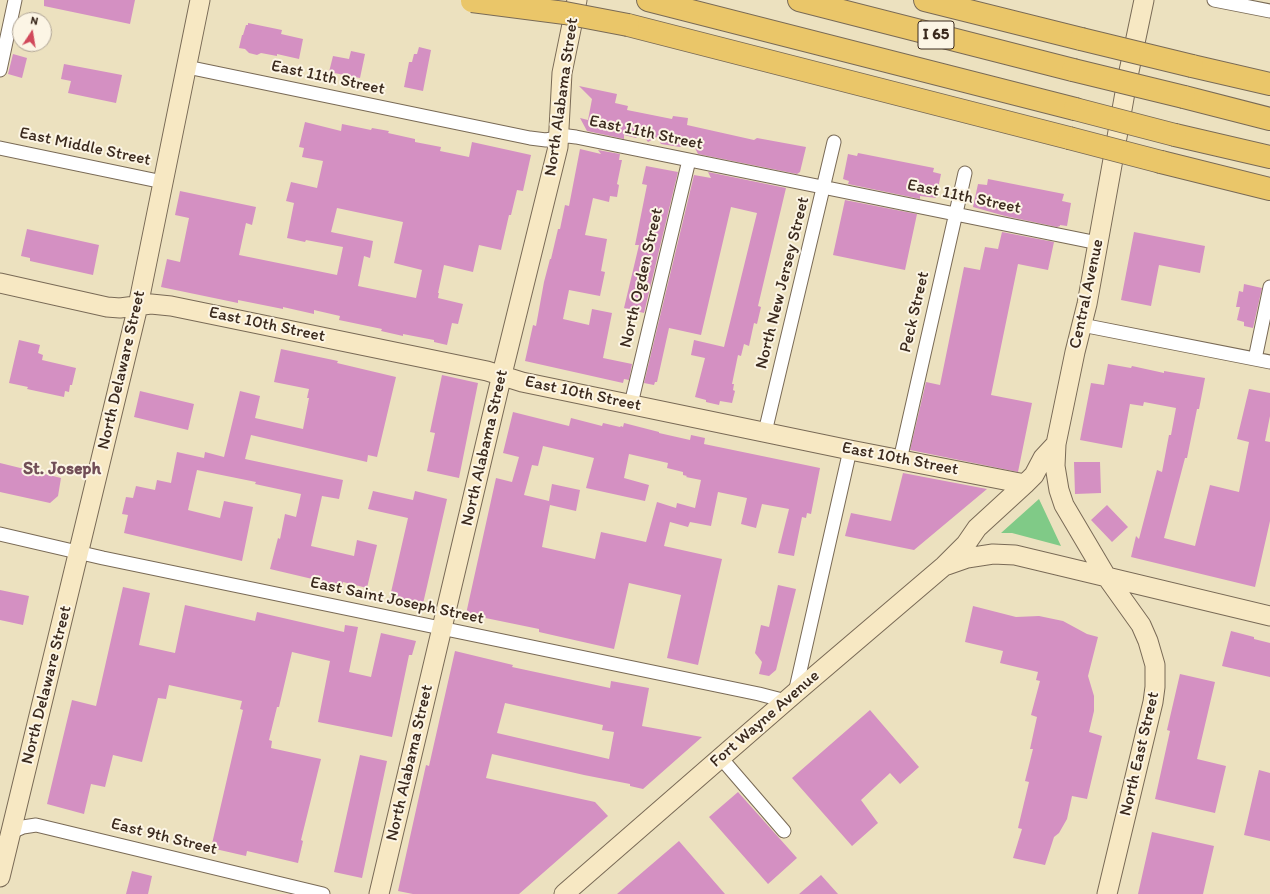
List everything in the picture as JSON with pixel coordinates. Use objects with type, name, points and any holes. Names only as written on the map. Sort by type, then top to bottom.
[{"type":"highway","points":[[466,0],[542,9],[628,25],[1270,189]]},
{"type":"highway","name":"I 65","points":[[648,0],[1175,135],[1270,157]]},
{"type":"highway","name":"I 65","points":[[799,0],[1073,70],[1270,118]]},
{"type":"highway","points":[[925,0],[1270,84]]},
{"type":"main road","name":"North Delaware Street","points":[[0,877],[5,837],[78,553],[138,306],[200,0]]},
{"type":"main road","name":"North Alabama Street","points":[[379,894],[558,146],[562,73],[576,0]]},
{"type":"main road","name":"Central Avenue","points":[[1106,576],[1061,498],[1058,490],[1055,466],[1056,444],[1075,352],[1087,304],[1144,0]]},
{"type":"main road","name":"East 10th Street","points":[[0,283],[107,307],[120,308],[151,304],[171,306],[486,371],[518,381],[850,450],[1026,484]]},
{"type":"main road","name":"Fort Wayne Avenue","points":[[564,894],[944,566],[966,544],[977,528],[1026,484],[1034,475],[1043,458],[1056,444]]},
{"type":"main road","name":"Fort Wayne Avenue","points":[[966,544],[981,538],[1037,490],[1051,466],[1056,444]]},
{"type":"main road","points":[[944,566],[967,558],[993,554],[1029,558],[1270,616]]},
{"type":"main road","name":"North East Street","points":[[1106,576],[1145,634],[1153,655],[1156,680],[1148,728],[1107,894]]},
{"type":"street","points":[[0,70],[15,0]]},
{"type":"street","points":[[1214,0],[1270,11]]},
{"type":"street","name":"East 11th Street","points":[[187,67],[530,138],[546,140],[576,137],[1098,244]]},
{"type":"street","name":"North New Jersey Street","points":[[765,432],[834,142]]},
{"type":"street","name":"East Middle Street","points":[[0,148],[163,182]]},
{"type":"street","name":"North Ogden Street","points":[[631,404],[688,160]]},
{"type":"street","name":"Peck Street","points":[[900,460],[965,173]]},
{"type":"street","points":[[1255,359],[1270,287]]},
{"type":"street","points":[[1082,324],[1270,362]]},
{"type":"street","points":[[791,697],[850,450]]},
{"type":"street","name":"East Saint Joseph Street","points":[[0,534],[78,553],[759,694],[791,697]]},
{"type":"street","points":[[721,758],[784,831]]},
{"type":"street","name":"East 9th Street","points":[[5,837],[23,827],[36,825],[323,894]]},
{"type":"green space","points":[[1039,499],[1061,546],[1012,533],[1001,533]]},
{"type":"building","points":[[44,0],[135,0],[130,24],[44,6]]},
{"type":"building","points":[[248,23],[282,30],[281,34],[303,39],[299,59],[277,54],[277,56],[261,53],[257,55],[249,53],[245,49],[239,48],[242,35]]},
{"type":"building","points":[[419,47],[431,50],[423,91],[404,87],[409,62],[412,62],[414,54],[417,54]]},
{"type":"building","points":[[351,51],[365,54],[360,78],[329,72],[333,56],[349,59]]},
{"type":"building","points":[[13,54],[27,58],[22,78],[8,74]]},
{"type":"building","points":[[64,64],[122,75],[116,103],[68,93],[71,81],[61,79]]},
{"type":"building","points":[[579,86],[617,94],[615,103],[628,106],[627,110],[672,119],[673,116],[688,118],[687,125],[754,140],[757,138],[806,147],[800,172],[797,174],[698,154],[691,140],[680,147],[661,144],[657,137],[648,142],[642,134],[636,138],[624,135],[624,139],[587,131],[580,118],[588,120],[592,99]]},
{"type":"building","points":[[305,122],[341,131],[342,124],[371,130],[372,128],[389,131],[388,133],[415,139],[415,142],[441,147],[440,151],[469,157],[472,142],[531,155],[523,191],[517,190],[511,215],[509,215],[501,250],[479,245],[473,272],[444,265],[438,298],[463,304],[458,324],[452,323],[447,345],[434,342],[434,340],[403,334],[403,336],[381,331],[382,329],[339,320],[340,316],[314,310],[314,314],[283,307],[283,309],[238,300],[238,303],[161,287],[167,259],[180,262],[189,218],[175,215],[180,191],[256,207],[252,225],[246,223],[239,255],[337,275],[343,247],[287,238],[294,203],[286,201],[291,182],[317,188],[323,161],[302,157],[304,148],[299,147]],"holes":[[[337,208],[403,222],[394,263],[422,270],[416,298],[358,286],[364,256],[370,258],[373,241],[331,232]]]},
{"type":"building","points":[[580,149],[601,154],[598,150],[620,154],[619,160],[622,160],[617,184],[619,185],[617,197],[610,196],[609,202],[593,198],[585,235],[607,239],[601,271],[605,272],[600,296],[569,290],[563,319],[589,325],[592,309],[612,313],[603,358],[632,364],[629,380],[624,379],[623,383],[525,361],[533,325],[536,326],[544,282],[558,229],[560,229],[565,205],[569,206]]},
{"type":"building","points":[[858,153],[934,168],[933,172],[941,174],[936,198],[920,196],[920,199],[848,184],[849,181],[843,179],[848,154],[857,156]]},
{"type":"building","points":[[646,166],[678,172],[644,313],[624,308],[639,245],[635,245],[647,185],[642,184]]},
{"type":"building","points":[[708,172],[786,188],[758,306],[761,307],[757,324],[754,323],[749,346],[744,344],[741,356],[738,355],[732,384],[734,384],[733,390],[735,391],[732,403],[720,401],[719,405],[706,402],[706,400],[695,397],[705,358],[691,355],[694,340],[724,347],[757,213],[731,207],[701,335],[669,328],[657,382],[655,382],[654,385],[644,383],[694,175],[711,178]]},
{"type":"building","points":[[988,179],[1064,194],[1062,201],[1071,203],[1067,226],[1060,225],[1057,227],[1005,216],[973,207],[978,184],[987,185]]},
{"type":"building","points":[[845,200],[917,214],[905,270],[833,255]]},
{"type":"building","points":[[27,229],[99,245],[93,275],[30,261],[30,258],[21,256]]},
{"type":"building","points":[[1002,232],[1054,242],[1048,270],[1018,264],[991,395],[1032,403],[1018,472],[910,450],[926,382],[940,385],[964,267],[980,270],[985,247],[998,249]]},
{"type":"building","points":[[1134,232],[1205,246],[1200,273],[1159,265],[1151,306],[1121,300]]},
{"type":"building","points":[[1244,284],[1262,288],[1253,328],[1244,326],[1244,322],[1237,320],[1240,307],[1236,307],[1239,291],[1243,292]]},
{"type":"building","points":[[19,340],[40,345],[38,353],[43,355],[42,360],[76,368],[72,385],[70,385],[69,392],[65,391],[64,397],[27,389],[28,387],[9,383]]},
{"type":"building","points":[[281,349],[338,361],[337,363],[396,377],[377,457],[368,455],[367,462],[251,435],[245,459],[343,480],[339,499],[322,496],[311,546],[354,556],[357,540],[377,545],[367,588],[343,582],[342,586],[270,569],[278,538],[280,539],[285,514],[296,517],[301,494],[255,484],[256,482],[197,470],[188,510],[220,518],[224,501],[253,507],[242,561],[124,533],[128,515],[122,514],[126,497],[133,498],[136,486],[155,490],[157,480],[171,483],[177,452],[204,458],[205,452],[224,457],[240,391],[260,396],[255,418],[303,429],[309,398],[307,398],[309,389],[274,382]]},
{"type":"building","points":[[1108,364],[1131,368],[1132,366],[1164,373],[1164,371],[1205,378],[1187,458],[1185,458],[1164,538],[1195,546],[1210,485],[1239,492],[1249,442],[1237,439],[1249,389],[1270,393],[1270,416],[1265,441],[1270,442],[1270,521],[1255,587],[1131,557],[1136,536],[1139,539],[1157,470],[1162,472],[1176,408],[1144,402],[1143,406],[1130,404],[1122,448],[1080,440],[1091,383],[1104,385]]},
{"type":"building","points":[[442,375],[478,383],[459,478],[427,471],[435,433],[430,432]]},
{"type":"building","points":[[140,391],[194,404],[188,430],[134,417]]},
{"type":"building","points":[[513,412],[569,426],[571,418],[602,426],[603,423],[623,427],[624,423],[690,440],[691,435],[705,438],[704,444],[820,468],[811,514],[807,513],[806,518],[802,517],[794,556],[778,553],[789,509],[762,504],[756,528],[741,524],[747,498],[718,492],[711,526],[690,522],[688,527],[670,522],[664,546],[722,559],[698,665],[667,658],[681,595],[629,583],[614,649],[539,632],[539,629],[466,614],[496,478],[512,482],[519,457],[503,453]],"holes":[[[543,446],[594,458],[586,488],[645,501],[649,485],[624,478],[629,454],[668,463],[667,468],[683,472],[683,475],[687,476],[686,477],[701,480],[695,508],[677,503],[676,508],[657,502],[646,542],[601,532],[595,559],[542,547],[550,505],[576,511],[580,490],[552,484],[549,501],[524,495],[532,465],[538,466]]]},
{"type":"building","points":[[1074,462],[1100,462],[1101,493],[1075,494]]},
{"type":"building","points":[[0,463],[61,478],[58,496],[50,503],[0,492]]},
{"type":"building","points":[[903,473],[987,489],[914,550],[845,536],[851,513],[891,521]]},
{"type":"building","points":[[373,491],[413,500],[415,491],[447,499],[422,608],[389,601],[408,518],[368,509]]},
{"type":"building","points":[[1107,505],[1128,527],[1112,542],[1091,520]]},
{"type":"building","points":[[778,585],[796,589],[776,670],[769,676],[759,674],[762,662],[755,653],[761,625],[769,627]]},
{"type":"building","points":[[123,587],[150,593],[139,645],[175,653],[185,605],[255,621],[257,612],[344,632],[345,625],[358,627],[349,672],[371,677],[381,633],[416,641],[412,655],[409,655],[392,737],[318,722],[330,661],[292,652],[279,707],[277,707],[269,740],[272,741],[271,748],[321,759],[301,840],[303,841],[298,863],[247,851],[246,856],[211,848],[243,710],[240,709],[242,701],[169,685],[166,699],[158,698],[142,762],[113,755],[105,787],[91,784],[84,814],[47,804],[72,700],[96,706]]},
{"type":"building","points":[[0,590],[29,596],[23,625],[0,620]]},
{"type":"building","points":[[973,606],[1016,617],[1039,616],[1063,621],[1087,634],[1098,637],[1088,676],[1094,696],[1094,711],[1089,732],[1102,736],[1087,799],[1072,796],[1067,819],[1059,833],[1054,837],[1045,865],[1013,858],[1022,829],[1018,828],[1029,782],[1025,781],[1033,749],[1030,749],[1037,717],[1031,715],[1040,681],[1036,680],[1038,672],[1000,663],[1003,651],[965,642]]},
{"type":"building","points":[[1231,631],[1270,643],[1270,677],[1222,666]]},
{"type":"building","points":[[455,651],[513,665],[512,667],[610,688],[611,681],[649,688],[642,726],[702,737],[643,789],[630,786],[630,784],[492,754],[486,778],[595,802],[608,816],[519,894],[413,894],[398,891],[426,765],[429,766]],"holes":[[[505,703],[603,725],[602,730],[614,732],[609,759],[497,733]]]},
{"type":"building","points":[[1180,674],[1215,682],[1197,759],[1226,766],[1215,813],[1155,799],[1170,731],[1167,730]]},
{"type":"building","points":[[870,710],[919,767],[900,784],[890,773],[861,800],[878,823],[852,846],[792,778]]},
{"type":"building","points":[[360,755],[387,761],[362,878],[334,872]]},
{"type":"building","points":[[1259,770],[1270,773],[1270,841],[1244,835]]},
{"type":"building","points":[[738,792],[797,858],[768,884],[709,817]]},
{"type":"building","points":[[1152,832],[1214,846],[1203,894],[1138,894]]},
{"type":"building","points":[[679,841],[725,894],[617,894]]},
{"type":"building","points":[[132,871],[152,876],[148,894],[126,894]]},
{"type":"building","points":[[821,875],[838,894],[799,894]]},
{"type":"district","name":"St. Joseph","points":[[62,469]]}]
